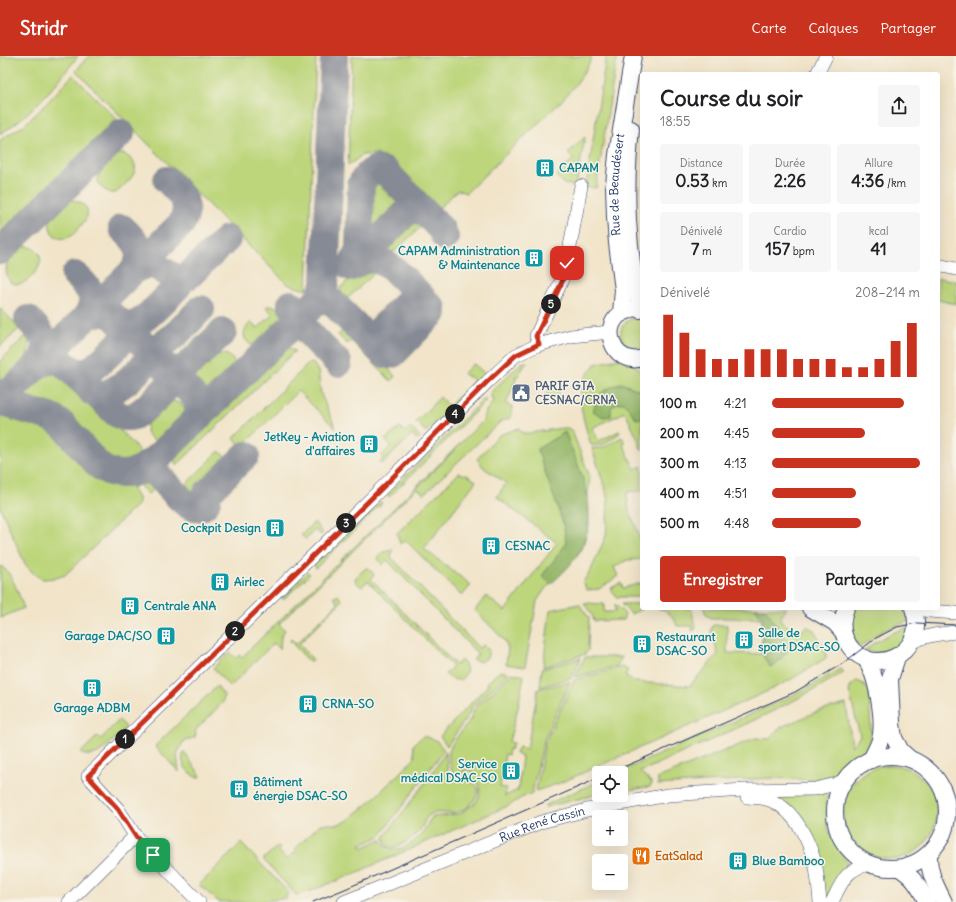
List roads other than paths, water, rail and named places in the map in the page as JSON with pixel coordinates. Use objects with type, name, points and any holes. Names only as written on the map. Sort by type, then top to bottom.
[{"type":"main road","name":"Rue de Beaudésert","points":[[621,313],[623,290],[615,217],[614,185],[617,155],[633,56]]},
{"type":"main road","name":"Rue de Beaudésert","points":[[639,56],[628,162],[626,200],[629,243],[635,287],[640,306]]},
{"type":"main road","name":"Rue de Beaudésert","points":[[610,332],[615,319],[621,313],[630,310],[640,310]]},
{"type":"main road","points":[[610,332],[611,342],[616,350],[628,358],[640,358]]},
{"type":"main road","points":[[813,610],[835,623],[843,632]]},
{"type":"main road","points":[[845,610],[842,621],[843,632],[848,644],[856,653],[865,658],[876,661],[897,657],[905,651],[912,642],[916,633],[917,623],[914,610]]},
{"type":"main road","points":[[897,657],[890,680],[894,738],[901,751],[909,758],[922,764],[932,773],[951,800],[948,810],[947,824],[949,833],[929,854],[915,863],[899,868],[884,868],[870,864],[856,856],[845,844],[837,828],[835,812],[837,795],[845,780],[861,765],[871,760],[890,756],[909,758]]},
{"type":"main road","points":[[865,658],[871,666],[878,690],[881,723],[880,739],[871,760]]},
{"type":"main road","points":[[929,854],[928,863],[931,876],[944,902]]},
{"type":"main road","points":[[899,868],[907,873],[917,883],[927,902]]},
{"type":"street","points":[[818,72],[826,56]]},
{"type":"street","points":[[539,344],[536,336],[562,282],[567,263],[580,186]]},
{"type":"street","points":[[940,265],[956,269]]},
{"type":"street","points":[[199,902],[136,837],[118,809],[88,776],[516,355],[539,344],[572,336],[610,332]]},
{"type":"street","points":[[924,610],[956,613]]},
{"type":"street","points":[[912,642],[928,636],[956,632]]},
{"type":"street","name":"Rue René Cassin","points":[[344,902],[548,820],[587,810],[668,795],[704,792],[815,789],[836,784],[845,780]]},
{"type":"street","points":[[623,803],[669,803],[744,797],[762,798],[779,804],[798,824],[811,849],[816,867],[820,902]]},
{"type":"street","points":[[69,902],[136,837]]},
{"type":"street","points":[[832,902],[848,875],[854,869],[870,864]]},
{"type":"street","points":[[365,902],[383,894],[429,868]]},
{"type":"tram line","points":[[626,766],[795,692],[842,664],[876,638],[897,627],[917,623],[956,625]]},
{"type":"tram line","points":[[313,902],[592,781]]},
{"type":"place","name":"CAPAM","points":[[545,168]]},
{"type":"place","name":"CAPAM Administration & Maintenance","points":[[534,258]]},
{"type":"place","name":"PARIF GTA CESNAC/CRNA","points":[[521,393]]},
{"type":"place","name":"JetKey - Aviation d'affaires","points":[[369,444]]},
{"type":"place","name":"Cockpit Design","points":[[275,528]]},
{"type":"place","name":"CESNAC","points":[[491,546]]},
{"type":"place","name":"Airlec","points":[[220,582]]},
{"type":"place","name":"Centrale ANA","points":[[130,606]]},
{"type":"place","name":"Garage DAC/SO","points":[[166,636]]},
{"type":"place","name":"Salle de sport DSAC-SO","points":[[744,640]]},
{"type":"place","name":"Restaurant DSAC-SO","points":[[642,644]]},
{"type":"place","name":"Garage ADBM","points":[[92,688]]},
{"type":"place","name":"CRNA-SO","points":[[308,704]]},
{"type":"place","name":"Service médical DSAC-SO","points":[[511,771]]},
{"type":"place","name":"Bâtiment énergie DSAC-SO","points":[[239,789]]},
{"type":"place","name":"EatSalad","points":[[641,856]]},
{"type":"place","name":"Blue Bamboo","points":[[738,861]]}]
